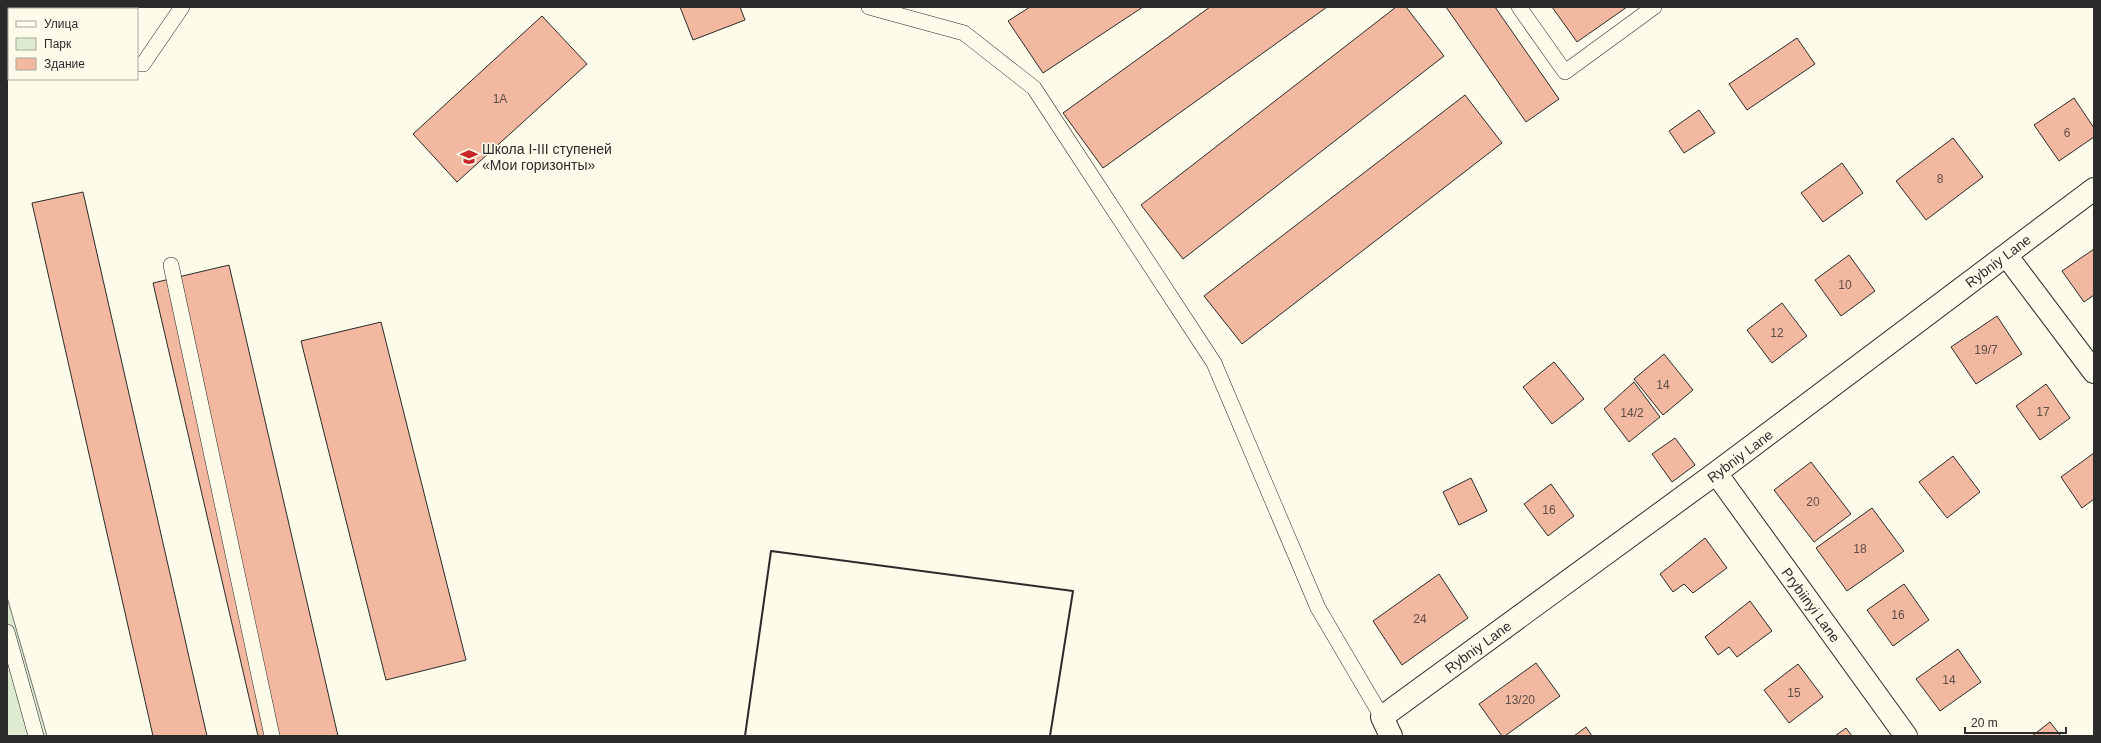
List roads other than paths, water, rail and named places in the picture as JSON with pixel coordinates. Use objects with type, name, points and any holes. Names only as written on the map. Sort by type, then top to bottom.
[{"type":"street","name":"Rybniy Lane","points":[[1386,727],[1716,473],[2094,189]]},
{"type":"street","points":[[2006,254],[2094,372]]},
{"type":"street","name":"Prybiinyi Lane","points":[[1716,473],[1906,736]]},
{"type":"lane","points":[[138,64],[143,64],[182,7]]},
{"type":"lane","points":[[868,7],[964,33],[1034,88],[1214,363],[1318,608],[1386,727]]},
{"type":"lane","points":[[1519,7],[1565,72],[1654,7]]},
{"type":"lane","points":[[171,265],[272,736]]},
{"type":"lane","points":[[7,632],[36,736]]},
{"type":"place","name":"Школа I-III ступеней «Мои горизонты»","points":[[469,157]]}]
